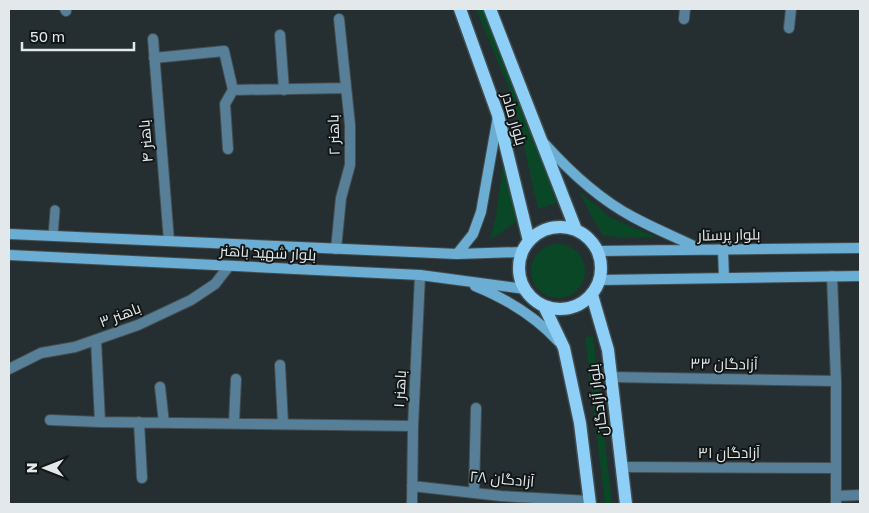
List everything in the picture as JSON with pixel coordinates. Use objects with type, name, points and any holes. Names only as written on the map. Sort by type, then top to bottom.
[{"type":"main road","name":"بلوار مادر","points":[[460,9],[498,115],[526,246]]},
{"type":"main road","name":"بلوار مادر","points":[[490,9],[576,230]]},
{"type":"main road","points":[[457,254],[473,234],[481,212],[498,115]]},
{"type":"main road","points":[[542,140],[562,163],[608,202],[632,217],[703,250]]},
{"type":"main road","points":[[564,226],[576,230],[592,242],[598,251],[601,270],[600,280],[592,295],[582,303],[570,308],[557,309],[544,306],[533,299],[525,290],[520,277],[519,264],[526,246],[539,232],[551,227],[564,226]]},
{"type":"main road","name":"بلوار شهید باهنر","points":[[9,234],[457,254],[526,246]]},
{"type":"main road","name":"بلوار پرستار","points":[[598,251],[860,248]]},
{"type":"main road","points":[[723,250],[724,278]]},
{"type":"main road","name":"بلوار شهید باهنر","points":[[9,255],[420,275],[525,290]]},
{"type":"main road","points":[[600,280],[860,276]]},
{"type":"main road","points":[[463,280],[511,302],[545,327],[564,348]]},
{"type":"main road","name":"بلوار آزادگان","points":[[592,295],[608,350],[626,504]]},
{"type":"main road","name":"بلوار آزادگان","points":[[544,306],[564,348],[580,423],[590,502]]},
{"type":"street","points":[[789,28],[791,9]]},
{"type":"street","name":"باهنر ۲","points":[[336,249],[341,198],[350,165],[350,125],[339,19]]},
{"type":"street","points":[[280,35],[284,90]]},
{"type":"street","name":"باهنر ۴","points":[[153,39],[169,241]]},
{"type":"street","points":[[154,58],[224,51],[232,90],[225,104],[228,150]]},
{"type":"street","points":[[232,90],[346,88]]},
{"type":"street","name":"باهنر ۳","points":[[9,369],[41,353],[75,347],[138,325],[191,300],[215,284],[228,266]]},
{"type":"street","name":"باهنر ۱","points":[[412,504],[413,426],[420,275]]},
{"type":"street","points":[[832,276],[836,381],[836,500],[860,495]]},
{"type":"street","points":[[96,340],[100,422]]},
{"type":"street","points":[[280,365],[283,424]]},
{"type":"street","name":"آزادگان ۳۳","points":[[611,378],[836,381]]},
{"type":"street","points":[[234,424],[236,379]]},
{"type":"street","points":[[160,387],[164,423]]},
{"type":"street","points":[[474,492],[476,408]]},
{"type":"street","points":[[50,420],[413,426]]},
{"type":"street","points":[[139,422],[142,478]]},
{"type":"street","name":"آزادگان ۳۱","points":[[622,467],[836,468]]},
{"type":"street","name":"آزادگان ۲۸","points":[[412,486],[501,496],[590,502]]},
{"type":"lane","points":[[53,236],[55,210]]},
{"type":"green space","points":[[476,9],[483,9],[518,93],[557,203],[538,209],[514,101]]},
{"type":"green space","points":[[504,155],[516,222],[490,240],[496,216]]},
{"type":"green space","points":[[579,191],[611,218],[656,237],[621,238],[603,235]]},
{"type":"green space","points":[[553,244],[563,244],[573,248],[581,256],[585,271],[581,286],[573,294],[563,298],[553,298],[543,294],[535,286],[531,276],[531,266],[535,256],[543,248]]},
{"type":"green space","points":[[593,336],[612,504],[605,504],[585,337]]}]
